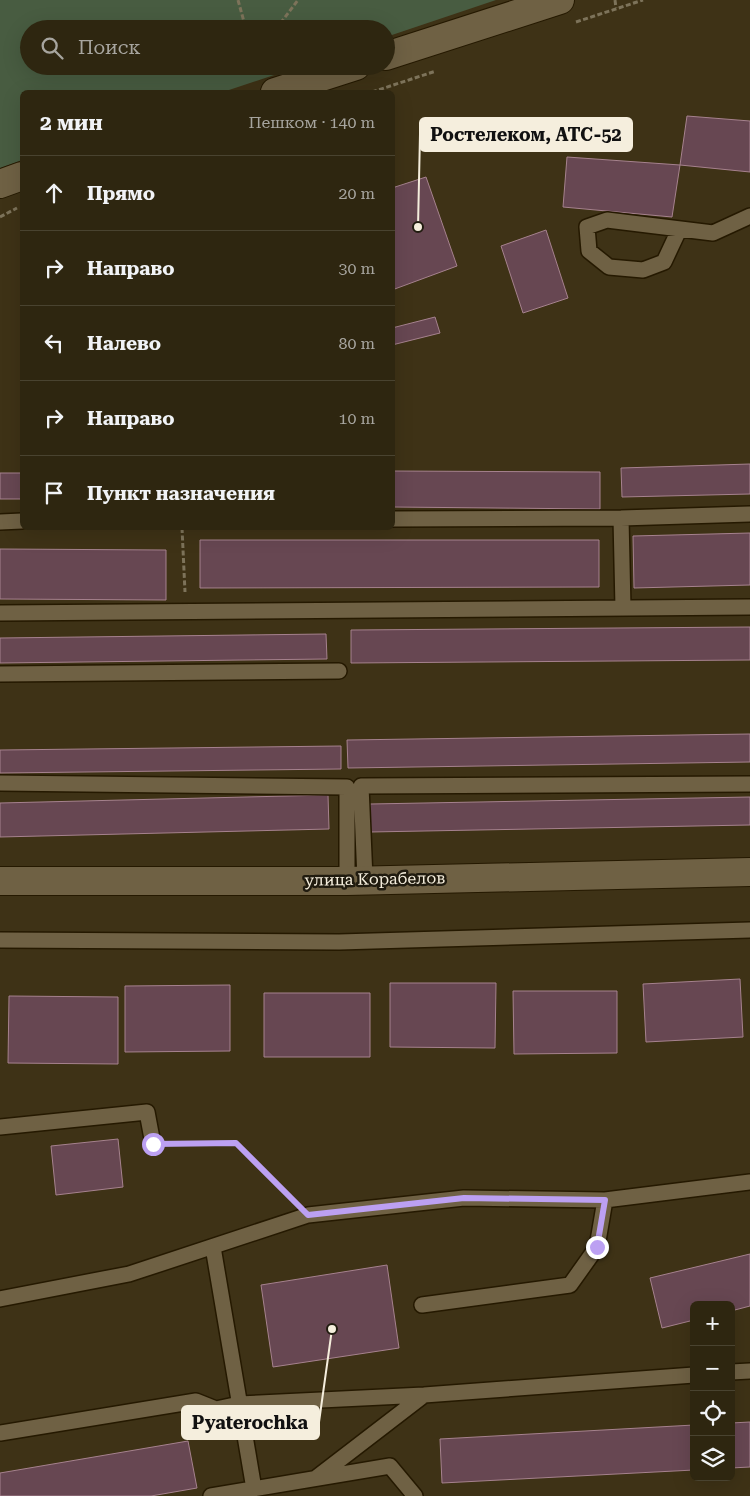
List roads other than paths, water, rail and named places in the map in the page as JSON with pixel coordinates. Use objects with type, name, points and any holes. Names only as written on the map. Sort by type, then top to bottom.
[{"type":"street","points":[[395,53],[560,0]]},
{"type":"street","points":[[281,90],[328,75]]},
{"type":"street","points":[[0,184],[20,177]]},
{"type":"street","name":"улица Корабелов","points":[[0,881],[356,880],[750,872]]},
{"type":"lane","points":[[679,230],[664,262],[643,270],[609,267],[589,251],[587,227],[607,220],[713,233],[750,216]]},
{"type":"lane","points":[[395,519],[621,518],[750,514]]},
{"type":"lane","points":[[621,518],[623,608]]},
{"type":"lane","points":[[0,522],[20,522]]},
{"type":"lane","points":[[0,614],[186,610],[750,607]]},
{"type":"lane","points":[[0,674],[339,671]]},
{"type":"lane","points":[[0,783],[346,787],[356,880]]},
{"type":"lane","points":[[356,880],[361,786],[750,784]]},
{"type":"lane","points":[[0,940],[339,942],[750,930]]},
{"type":"lane","points":[[0,1127],[146,1112],[153,1144]]},
{"type":"lane","points":[[0,1299],[129,1274],[308,1215],[464,1198],[605,1200],[750,1182]]},
{"type":"lane","points":[[422,1305],[570,1285],[597,1247],[605,1200]]},
{"type":"lane","points":[[213,1247],[254,1488]]},
{"type":"lane","points":[[735,1372],[750,1371]]},
{"type":"lane","points":[[0,1433],[196,1400],[216,1409],[239,1404],[424,1395],[690,1375]]},
{"type":"lane","points":[[315,1479],[424,1395]]},
{"type":"lane","points":[[211,1496],[390,1466],[415,1496]]},
{"type":"place","name":"Ростелеком, АТС-52","points":[[418,227]]},
{"type":"place","name":"Pyaterochka","points":[[332,1329]]}]
